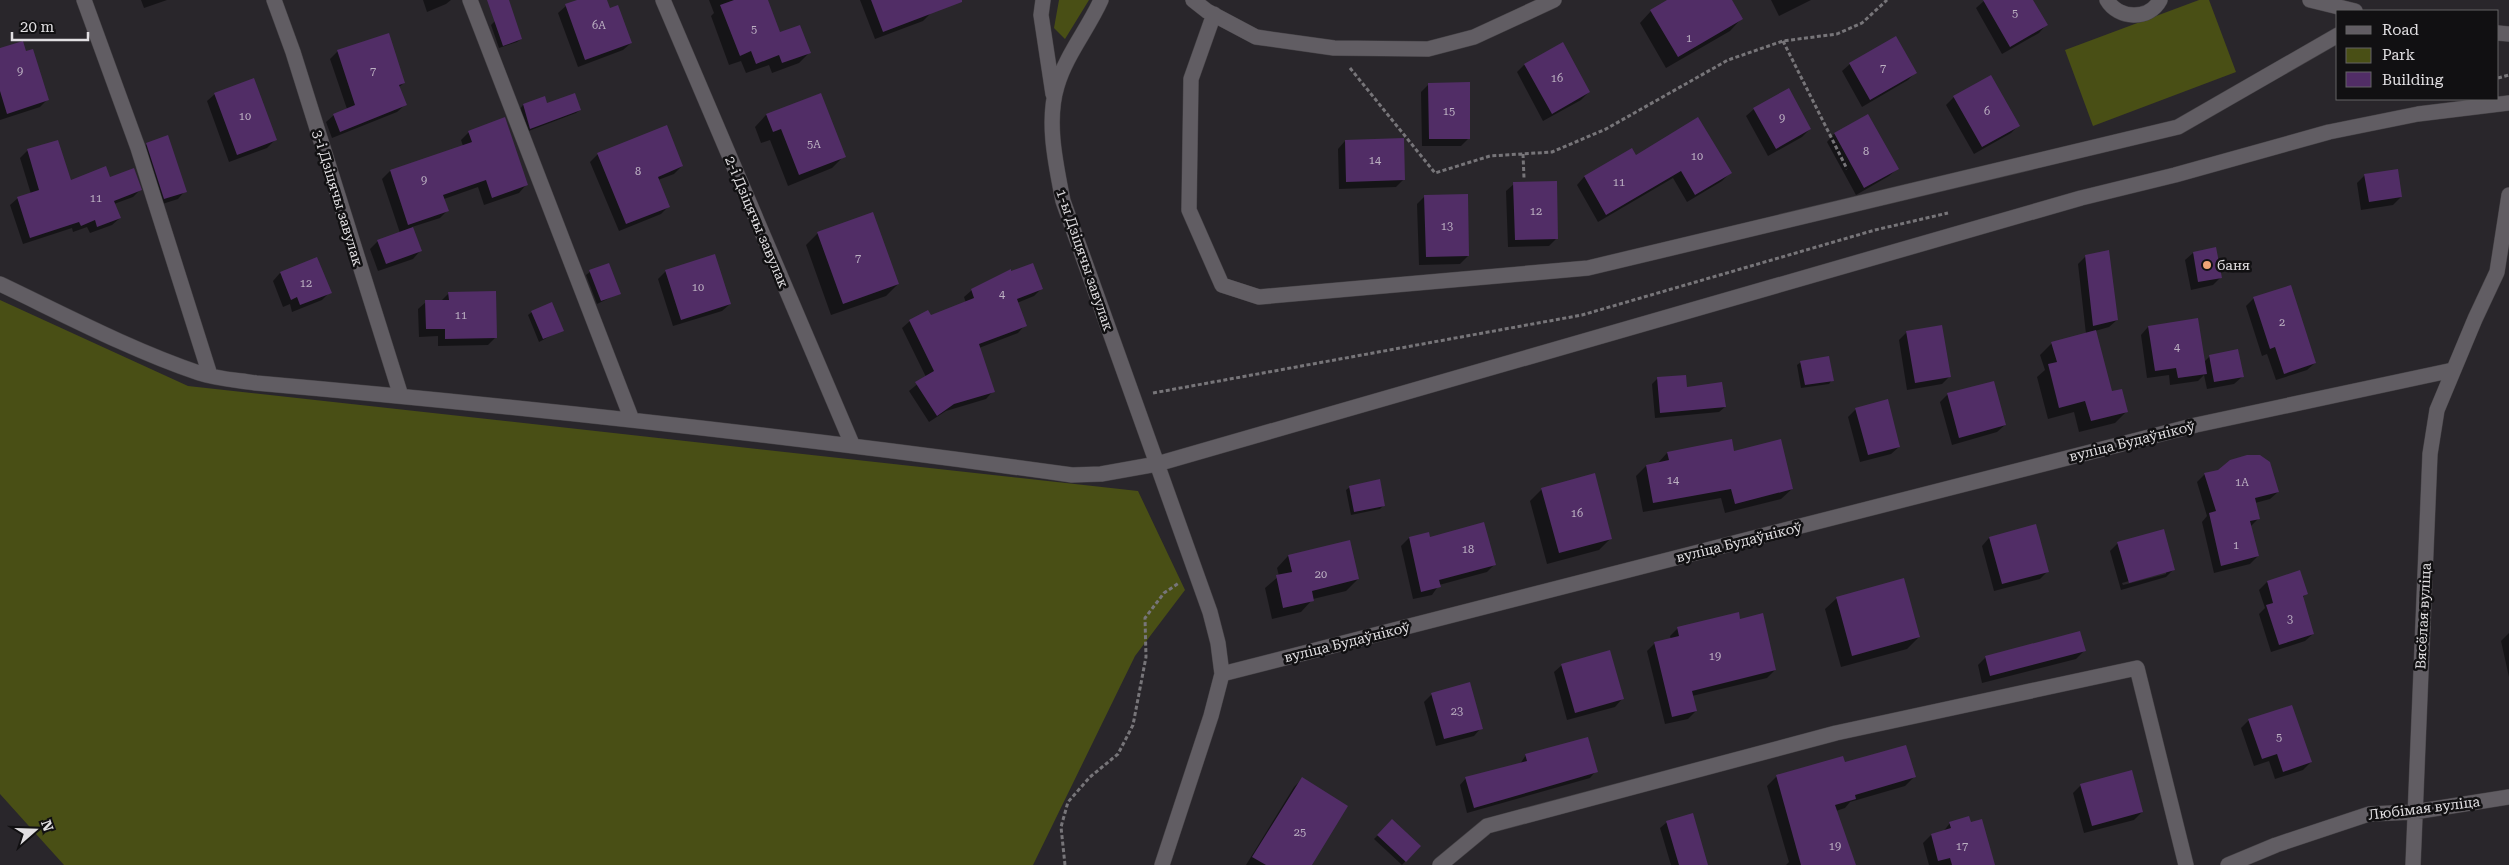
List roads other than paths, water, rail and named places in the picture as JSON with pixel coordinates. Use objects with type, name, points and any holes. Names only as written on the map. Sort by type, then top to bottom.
[{"type":"street","points":[[84,0],[138,148],[210,375]]},
{"type":"street","name":"3-і Дзіцячы завулак","points":[[274,0],[296,61],[400,396]]},
{"type":"street","points":[[470,0],[632,420]]},
{"type":"street","name":"2-і Дзіцячы завулак","points":[[663,0],[852,444]]},
{"type":"street","points":[[1043,0],[1041,16],[1054,103]]},
{"type":"street","name":"1-ы Дзіцячы завулак","points":[[1101,0],[1068,60],[1056,87],[1052,120],[1056,169],[1063,201],[1197,572],[1218,643],[1222,674]]},
{"type":"street","points":[[1193,0],[1256,37],[1334,48],[1428,49],[1474,37],[1554,0]]},
{"type":"street","points":[[2106,0],[2117,11],[2132,16],[2150,11],[2160,0]]},
{"type":"street","points":[[2310,0],[2352,10]]},
{"type":"street","points":[[1214,14],[1191,80],[1189,210],[1222,285],[1259,297],[1588,268],[2178,127],[2336,36]]},
{"type":"street","points":[[0,284],[103,333],[176,364],[210,375],[256,383],[400,396],[852,444],[1072,475],[1100,474],[1157,464],[2081,198],[2175,175],[2329,132],[2418,114],[2509,103]]},
{"type":"street","name":"Вясёлая вуліца","points":[[2413,865],[2430,454],[2438,410],[2453,370],[2497,272],[2509,195]]},
{"type":"street","name":"вуліца Будаўнікоў","points":[[1222,674],[2196,425],[2453,370]]},
{"type":"street","points":[[1440,865],[1487,826],[1836,733],[2136,668],[2186,865]]},
{"type":"street","points":[[1162,865],[1211,716],[1222,674]]},
{"type":"street","name":"Любімая вуліца","points":[[2228,865],[2276,845],[2369,814],[2414,812],[2509,797]]},
{"type":"place","name":"баня","points":[[2207,265]]}]
